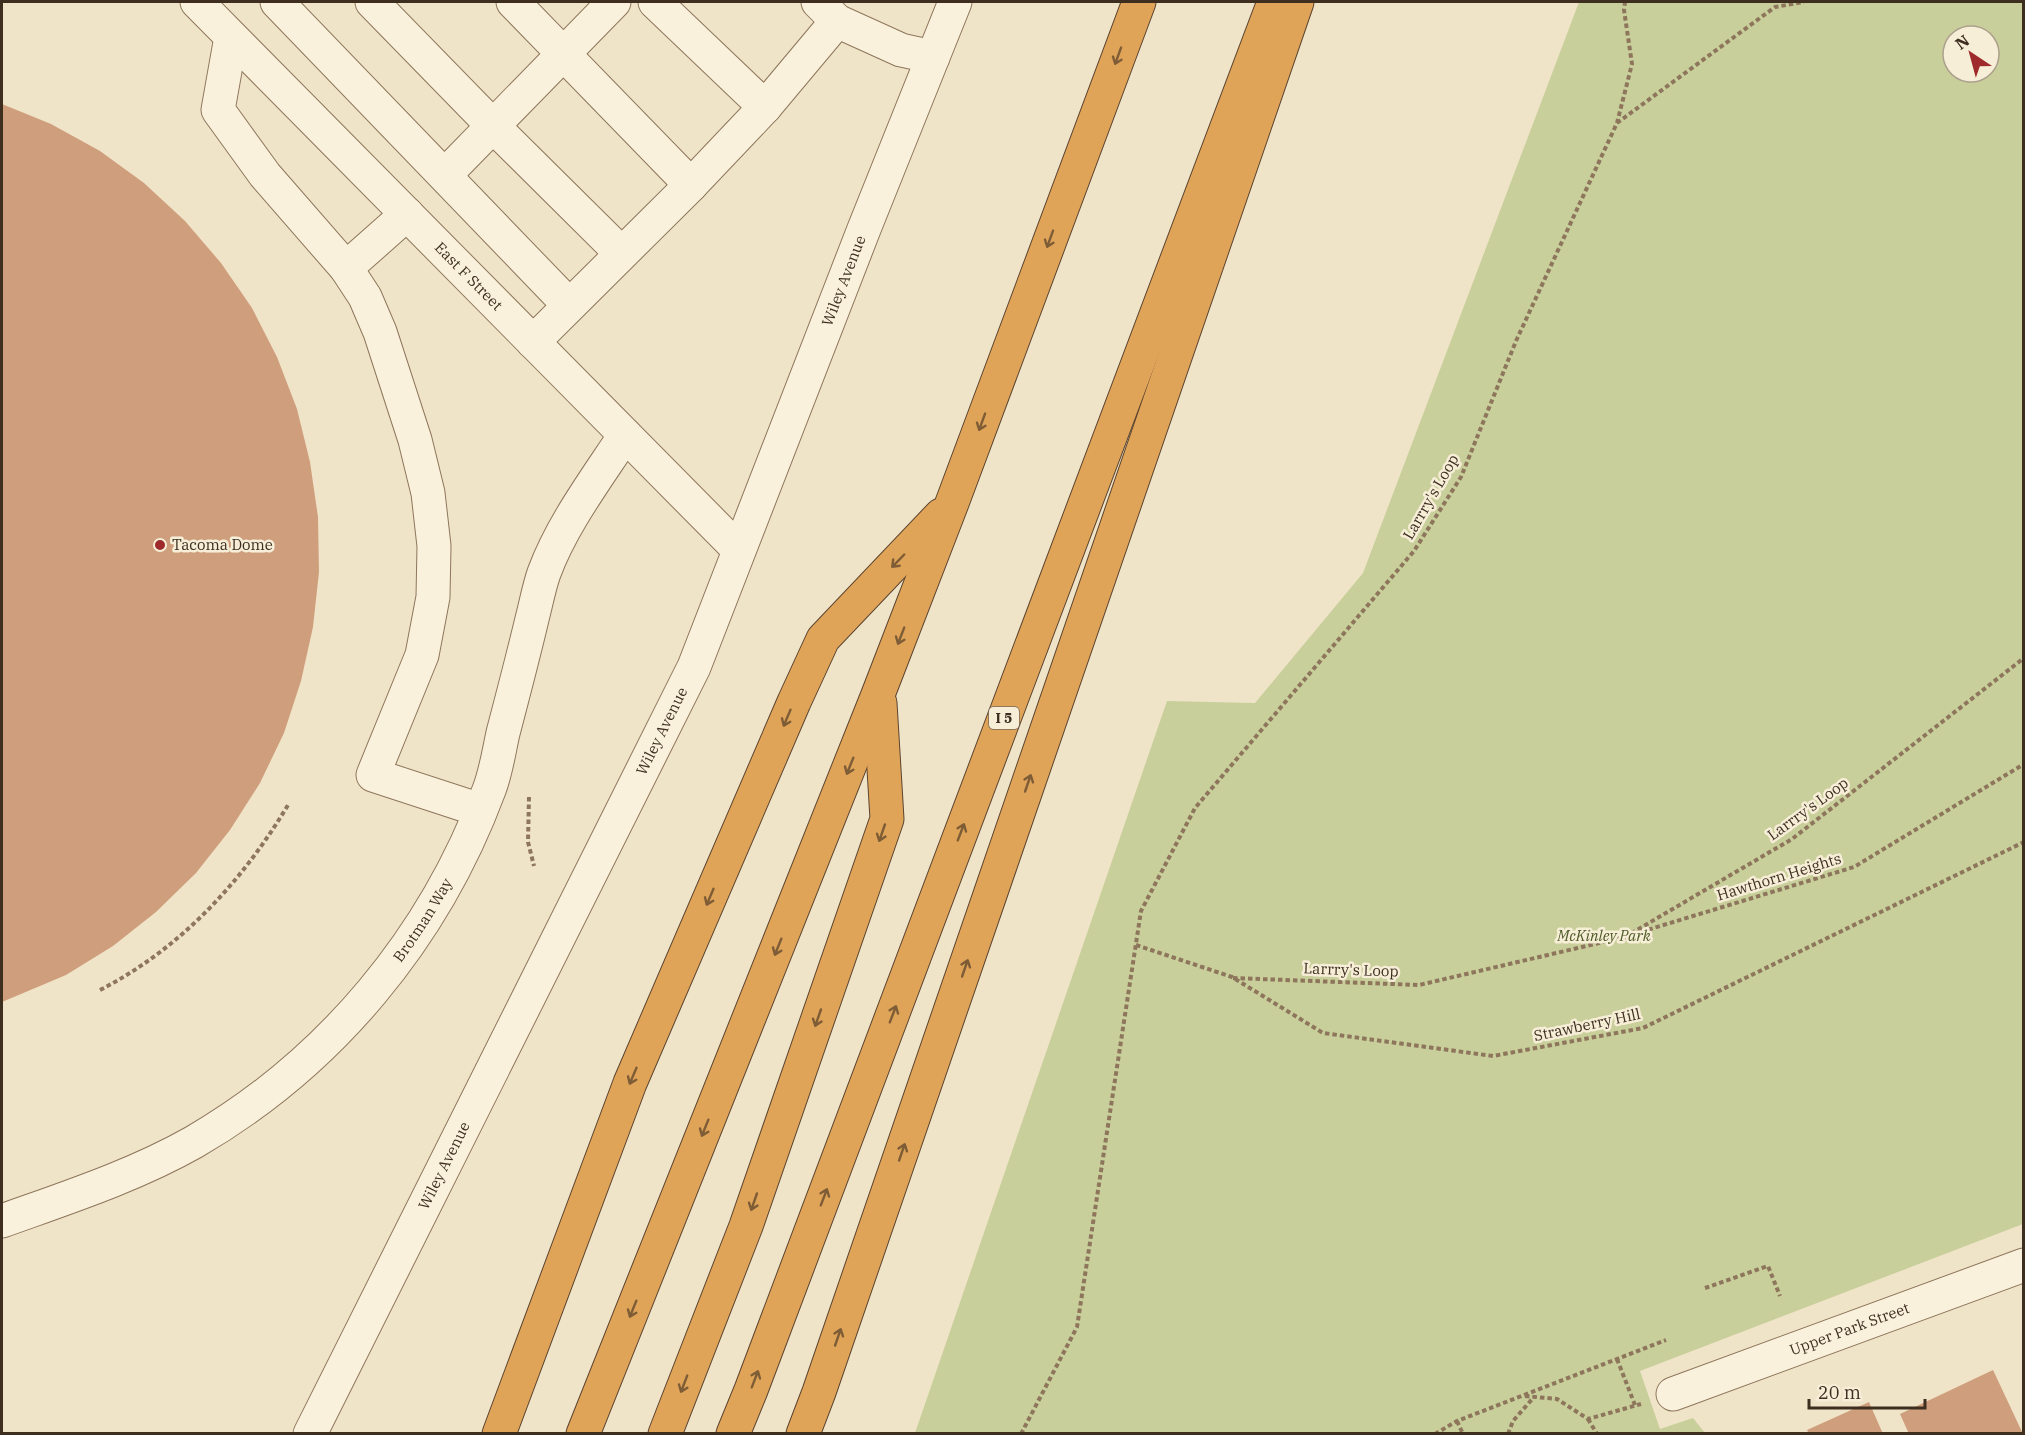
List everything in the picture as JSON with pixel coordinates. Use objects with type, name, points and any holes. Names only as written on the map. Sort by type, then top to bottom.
[{"type":"highway","points":[[583,1434],[879,692],[1139,2]]},
{"type":"highway","name":"I 5","points":[[734,1434],[1274,2]]},
{"type":"highway","points":[[802,1434],[823,1381],[1297,2]]},
{"type":"highway","points":[[499,1434],[630,1083],[823,639],[952,503]]},
{"type":"highway","points":[[665,1434],[746,1226],[887,819],[879,692]]},
{"type":"street","name":"East F Street","points":[[197,2],[739,550]]},
{"type":"street","points":[[277,2],[446,174],[569,305]]},
{"type":"street","points":[[372,2],[621,253]]},
{"type":"street","points":[[513,2],[692,185]]},
{"type":"street","points":[[446,174],[614,2]]},
{"type":"street","points":[[655,2],[765,107]]},
{"type":"street","name":"Wiley Avenue","points":[[310,1434],[694,667],[859,240],[955,2]]},
{"type":"street","points":[[533,342],[692,185],[765,107],[827,11],[901,50],[933,57]]},
{"type":"street","points":[[231,36],[218,110],[265,176],[346,268],[365,297],[380,332],[416,440],[428,493],[434,546],[433,597],[422,655],[373,775],[480,810]]},
{"type":"street","points":[[346,268],[407,214]]},
{"type":"street","name":"Brotman Way","points":[[2,1221],[149,1165],[202,1137],[246,1109],[290,1075],[346,1022],[395,963],[440,896],[469,839],[489,788],[544,573],[573,515],[625,435]]},
{"type":"street","name":"Upper Park Street","points":[[1673,1394],[2024,1265]]},
{"type":"path","name":"Larrry's Loop","points":[[1021,1434],[1077,1327],[1141,911],[1195,808],[1414,551],[1461,477],[1516,341],[1617,123],[1632,64],[1624,10],[1625,2]]},
{"type":"path","points":[[1617,123],[1775,6],[1804,2]]},
{"type":"path","name":"Larrry's Loop","points":[[1232,978],[1419,985],[1625,937],[1792,839],[2024,658]]},
{"type":"path","name":"Hawthorn Heights","points":[[1625,937],[1854,867],[2024,764]]},
{"type":"path","points":[[529,797],[528,842],[534,866]]},
{"type":"path","points":[[100,990],[119,981],[164,949],[203,916],[223,896],[249,863],[288,805]]},
{"type":"path","name":"Strawberry Hill","points":[[1136,945],[1232,978],[1323,1033],[1493,1056],[1643,1028],[2024,842]]},
{"type":"path","points":[[1705,1288],[1768,1266],[1779,1296]]},
{"type":"path","points":[[1435,1434],[1457,1421],[1666,1340]]},
{"type":"path","points":[[1617,1359],[1635,1405]]},
{"type":"path","points":[[1588,1419],[1673,1394]]},
{"type":"path","points":[[1524,1395],[1557,1399],[1588,1419],[1597,1434]]},
{"type":"path","points":[[1508,1434],[1513,1421],[1534,1397]]},
{"type":"path","points":[[1457,1421],[1463,1434]]},
{"type":"green space","name":"McKinley Park","points":[[1579,2],[2023,2],[2023,1224],[1640,1371],[1660,1429],[1693,1418],[1705,1433],[915,1433],[1167,701],[1255,703],[1363,573]]},
{"type":"building","name":"Tacoma Dome","points":[[2,104],[51,124],[100,151],[144,183],[185,221],[221,263],[252,308],[277,357],[297,409],[310,462],[318,517],[319,572],[313,627],[301,681],[284,733],[260,783],[230,830],[196,873],[156,912],[113,946],[66,975],[2,1002]]},
{"type":"building","points":[[1993,1370],[2023,1434],[1909,1434],[1900,1414]]},
{"type":"building","points":[[1869,1402],[1883,1434],[1809,1434],[1807,1430]]},
{"type":"place","name":"Tacoma Dome","points":[[160,545]]}]
